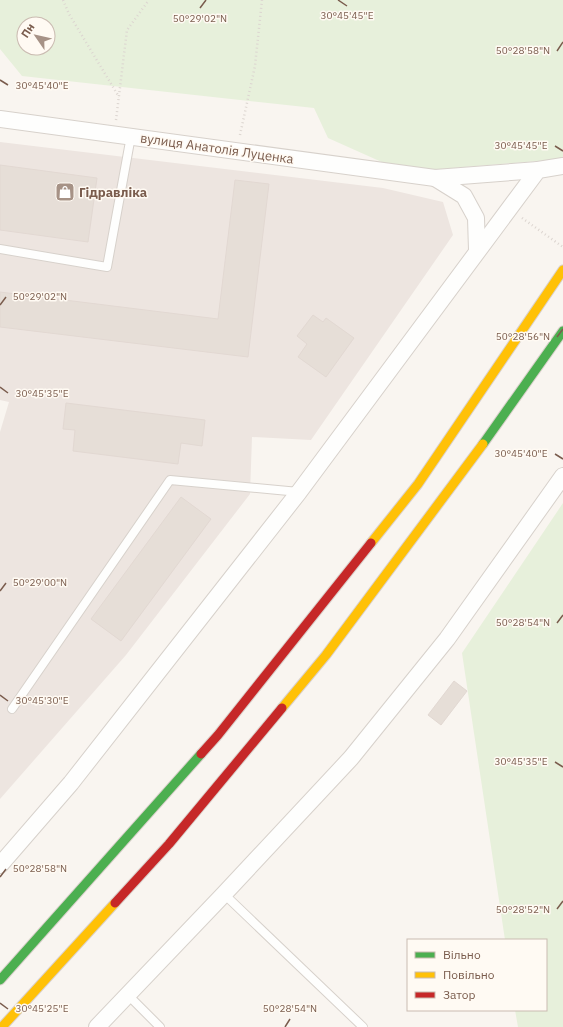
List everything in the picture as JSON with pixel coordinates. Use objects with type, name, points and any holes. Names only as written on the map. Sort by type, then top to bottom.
[{"type":"highway","points":[[0,980],[218,735],[418,484],[563,270]]},
{"type":"highway","points":[[2,1027],[169,844],[326,655],[464,472],[563,331]]},
{"type":"street","name":"вулиця Анатолія Луценка","points":[[0,119],[435,178],[538,170],[563,166]]},
{"type":"street","points":[[0,865],[90,758],[299,492],[477,250],[538,170]]},
{"type":"street","name":"вулиця Анатолія Луценка","points":[[435,178],[464,196],[476,218],[477,250]]},
{"type":"street","points":[[97,1027],[224,894],[356,752],[447,639],[563,476]]},
{"type":"lane","points":[[0,249],[107,267],[131,136]]},
{"type":"lane","points":[[12,709],[170,480],[299,492]]},
{"type":"lane","points":[[224,894],[363,1027]]},
{"type":"lane","points":[[128,995],[160,1027]]},
{"type":"path","points":[[63,0],[69,14],[119,98]]},
{"type":"path","points":[[115,134],[127,30],[149,0]]},
{"type":"path","points":[[236,151],[255,66],[262,0]]},
{"type":"path","points":[[508,209],[563,247]]},
{"type":"shaded area","points":[[0,142],[383,188],[443,202],[453,235],[311,440],[252,437],[250,494],[126,655],[0,799],[0,432],[9,402],[0,400]]},
{"type":"green space","points":[[0,0],[563,0],[563,159],[404,172],[328,138],[314,108],[22,76],[0,49]]},
{"type":"green space","points":[[563,503],[563,1027],[518,1027],[515,1011],[547,1011],[547,939],[505,939],[462,653]]},
{"type":"building","points":[[0,165],[97,178],[88,242],[0,230]]},
{"type":"building","points":[[235,180],[269,184],[248,357],[0,327],[0,292],[218,319]]},
{"type":"building","points":[[313,315],[323,322],[326,318],[354,338],[326,377],[298,357],[307,344],[297,336]]},
{"type":"building","points":[[66,403],[205,420],[202,446],[181,443],[178,464],[73,451],[75,430],[63,429]]},
{"type":"building","points":[[181,497],[211,519],[121,641],[91,619]]},
{"type":"building","points":[[454,681],[467,691],[441,725],[428,715]]},
{"type":"traffic: fast","points":[[483,444],[563,331]]},
{"type":"traffic: fast","points":[[0,980],[201,754]]},
{"type":"traffic: slow","points":[[371,543],[418,484],[563,270]]},
{"type":"traffic: slow","points":[[282,708],[326,655],[483,444]]},
{"type":"traffic: slow","points":[[2,1027],[115,903]]},
{"type":"traffic: jam","points":[[201,754],[218,735],[371,543]]},
{"type":"traffic: jam","points":[[115,903],[169,844],[282,708]]},
{"type":"place","name":"Гідравліка","points":[[65,192]]}]
